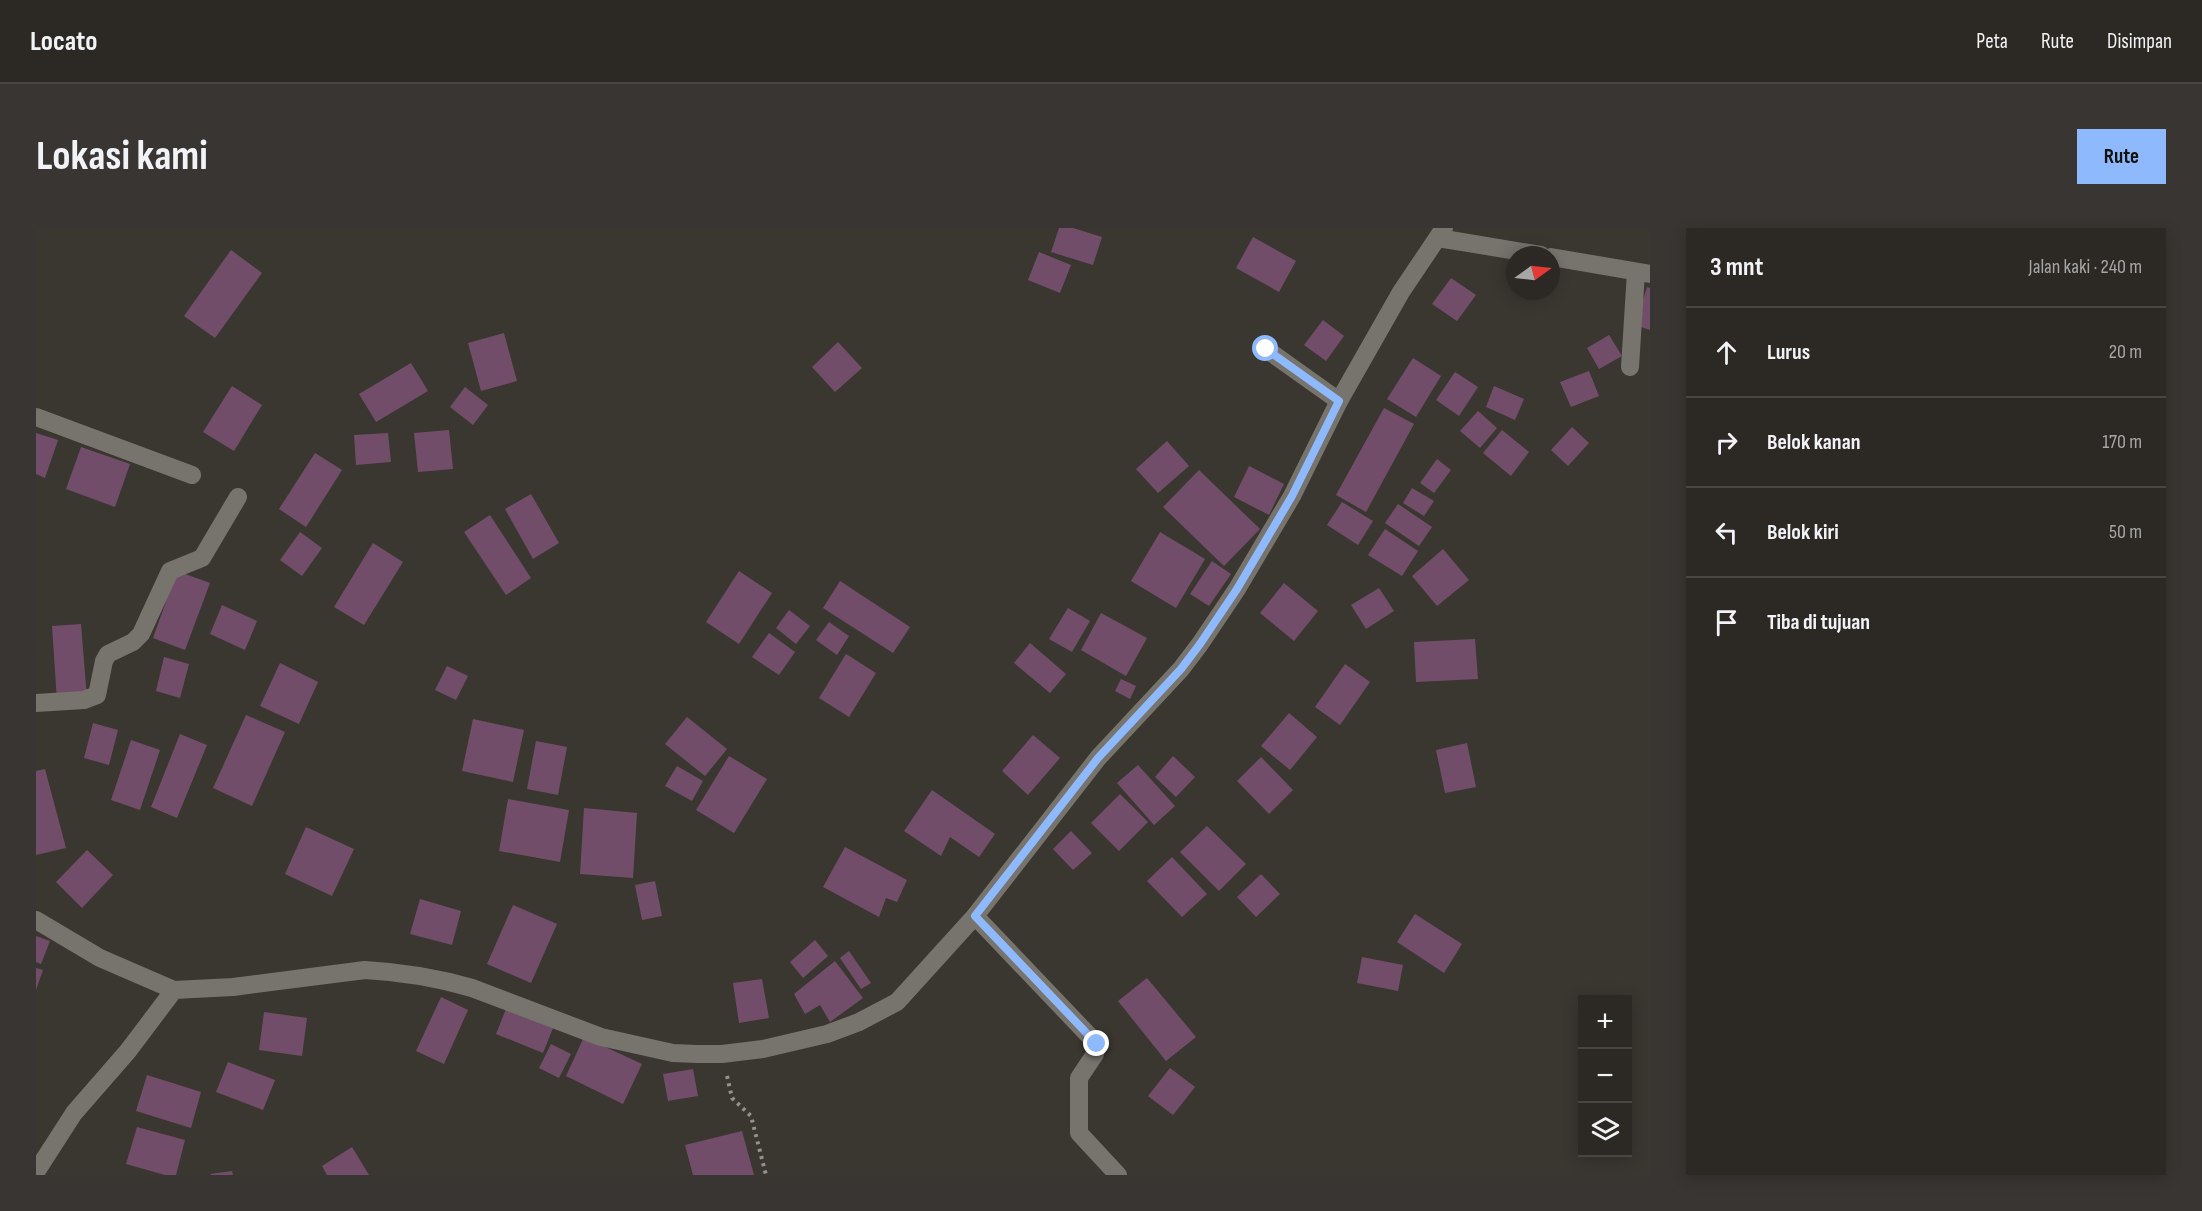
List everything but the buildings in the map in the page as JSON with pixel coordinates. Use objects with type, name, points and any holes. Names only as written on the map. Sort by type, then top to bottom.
[{"type":"street","points":[[36,920],[100,958],[174,990],[233,987],[365,970],[386,971],[454,982],[602,1037],[673,1053],[722,1054],[763,1049],[827,1034],[859,1022],[897,1002],[975,916],[1098,758],[1181,669],[1200,644],[1237,589],[1292,496],[1339,401],[1401,292],[1441,233],[1506,247]]},
{"type":"street","points":[[1560,259],[1643,273],[1630,366]]},
{"type":"street","points":[[1266,349],[1339,401]]},
{"type":"street","points":[[36,417],[192,475]]},
{"type":"street","points":[[36,703],[84,700],[97,695],[104,661],[108,654],[133,642],[141,634],[170,571],[202,558],[238,497]]},
{"type":"street","points":[[975,916],[1097,1044],[1095,1054],[1078,1078],[1079,1133],[1118,1175]]},
{"type":"street","points":[[36,1172],[74,1113],[128,1051],[174,990]]},
{"type":"path","points":[[722,1054],[732,1098],[751,1116],[766,1175]]},
{"type":"route","points":[[1097,1044],[975,916],[1098,758],[1181,669],[1200,644],[1237,589],[1292,496],[1339,401],[1266,349]]}]
